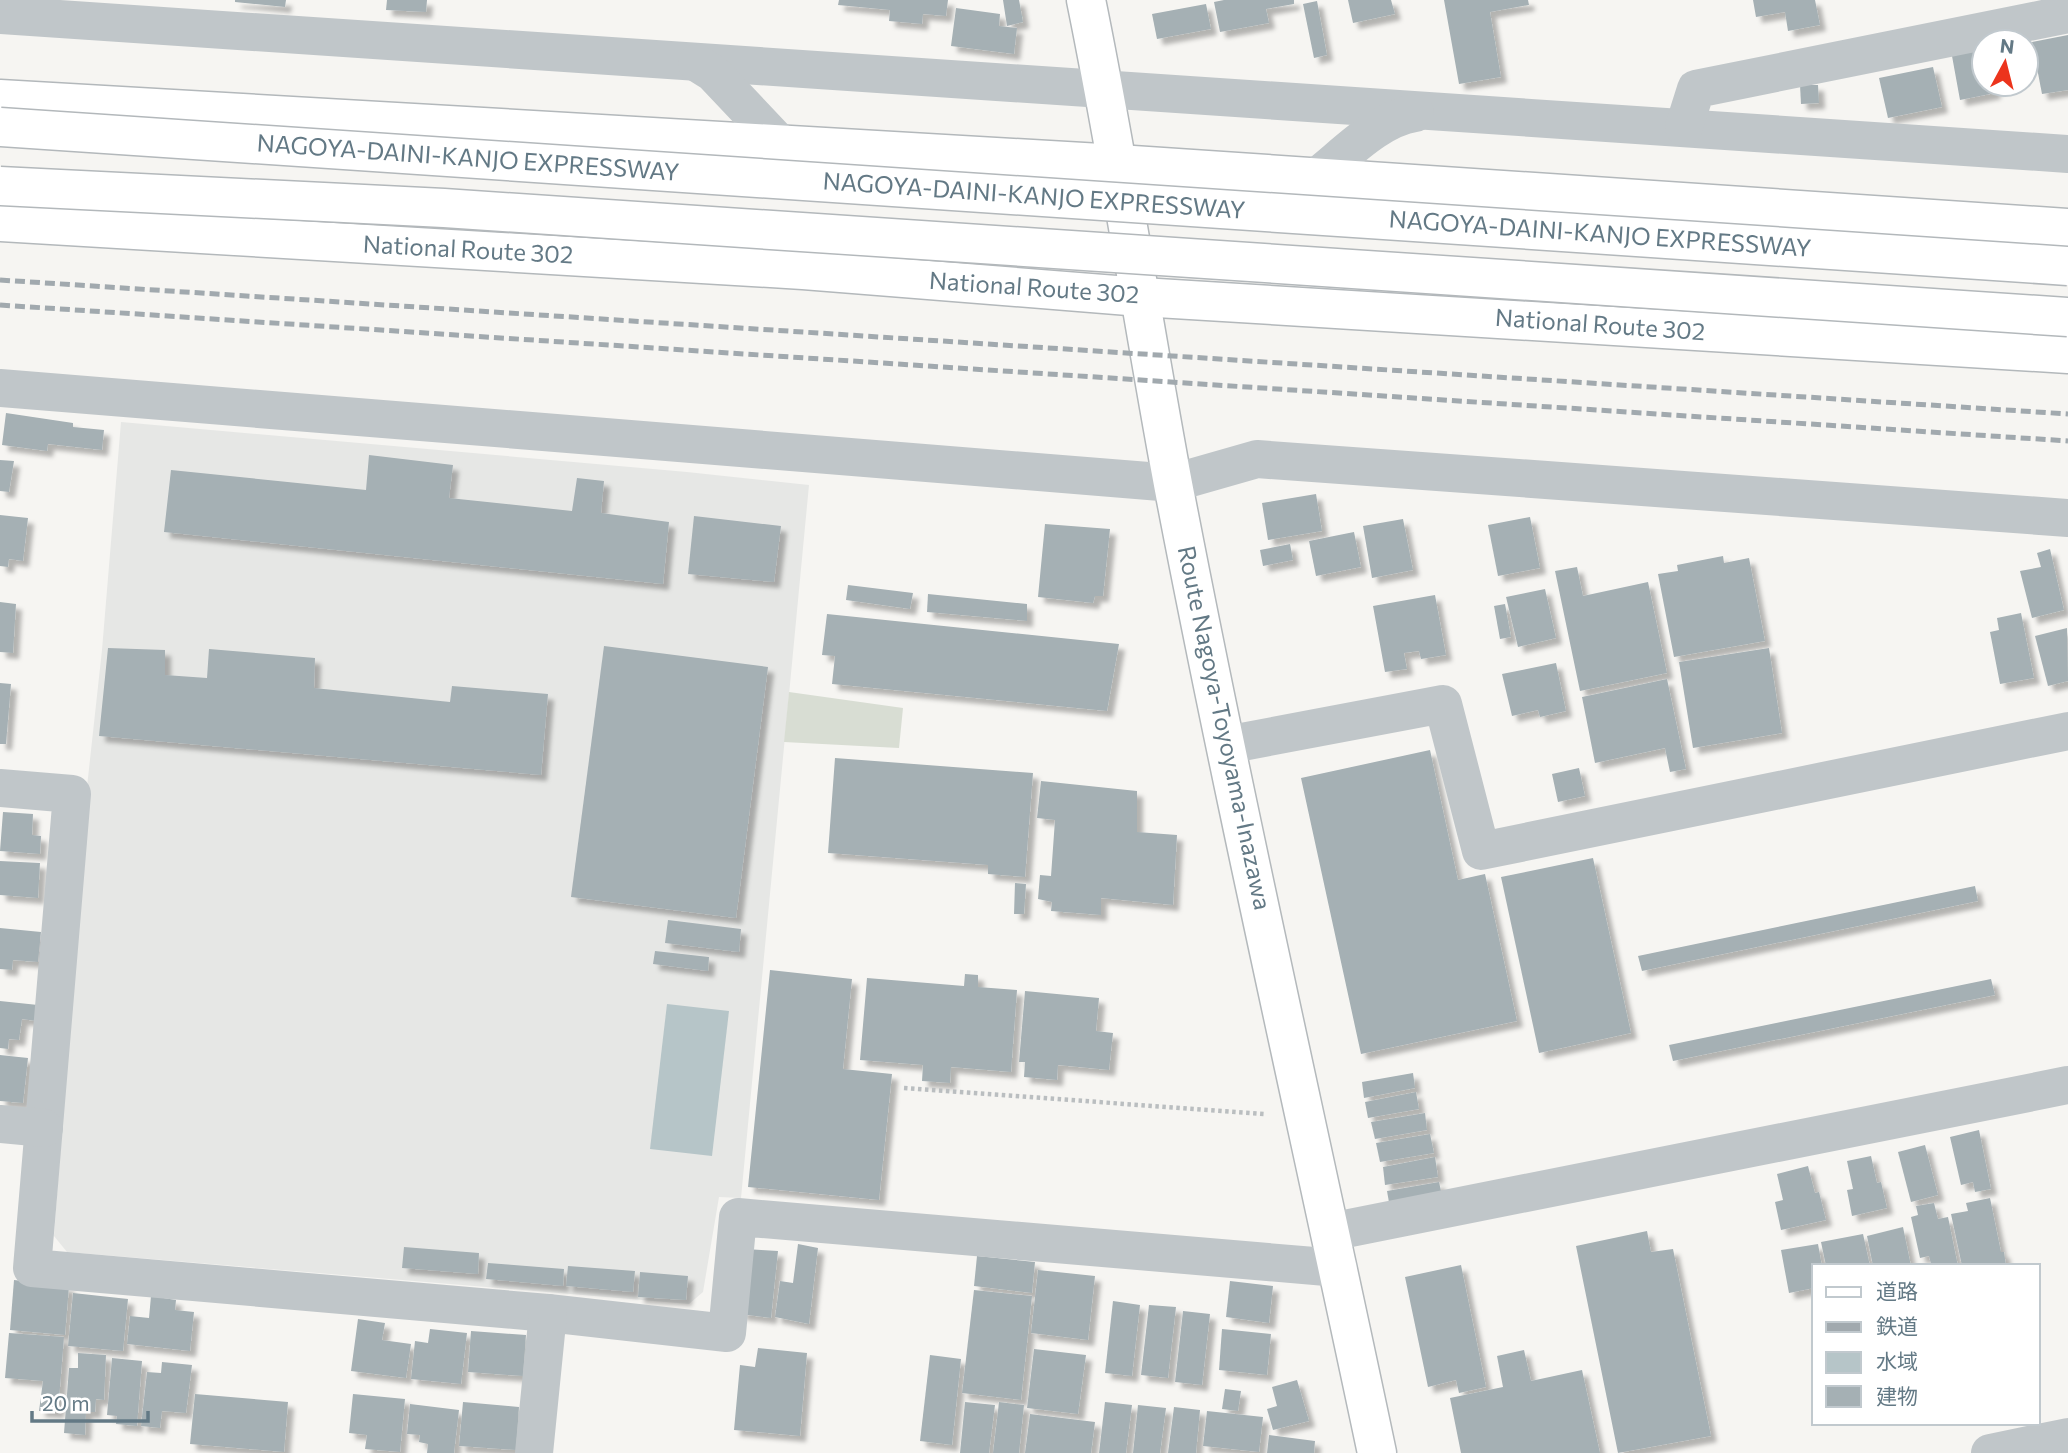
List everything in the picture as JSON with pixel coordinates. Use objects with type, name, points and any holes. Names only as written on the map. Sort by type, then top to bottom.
[{"type":"main road","name":"Route Nagoya-Toyoyama-Inazawa","points":[[1086,0],[1105,91],[1173,483],[1377,1453]]},
{"type":"main road","points":[[0,99],[1118,164],[2068,228]]},
{"type":"main road","name":"NAGOYA-DAINI-KANJO EXPRESSWAY","points":[[9,127],[2068,266]]},
{"type":"main road","name":"NAGOYA-DAINI-KANJO EXPRESSWAY","points":[[8,187],[458,209],[2068,317]]},
{"type":"main road","name":"National Route 302","points":[[0,222],[803,270],[1141,297],[2068,354]]},
{"type":"street","points":[[1684,127],[1696,89],[2068,14]]},
{"type":"street","points":[[0,16],[2068,154]]},
{"type":"street","points":[[697,63],[713,73],[782,146]]},
{"type":"street","points":[[1315,178],[1378,128],[1406,115],[1427,111]]},
{"type":"street","points":[[0,388],[1173,483],[1257,459],[2068,517]]},
{"type":"street","points":[[1226,745],[1443,704],[1481,851],[2068,731]]},
{"type":"street","points":[[0,788],[72,794],[32,1268],[548,1313],[727,1333],[738,1217],[1338,1268]]},
{"type":"street","points":[[1330,1232],[2068,1085]]},
{"type":"street","points":[[0,1124],[44,1128]]},
{"type":"street","points":[[534,1453],[548,1313]]},
{"type":"street","points":[[1990,1453],[2068,1437]]},
{"type":"path","points":[[904,1088],[1264,1114]]},
{"type":"shaded area","points":[[121,422],[809,485],[741,1198],[719,1197],[703,1292],[689,1304],[67,1252],[54,1236],[86,796],[102,650]]},
{"type":"shaded area","points":[[789,692],[903,708],[899,748],[784,742]]},
{"type":"water","points":[[667,1004],[729,1011],[712,1156],[650,1149]]},
{"type":"building","points":[[235,0],[286,0],[285,7]]},
{"type":"building","points":[[387,0],[427,0],[426,12],[386,10]]},
{"type":"building","points":[[839,0],[948,0],[946,16],[923,14],[922,24],[889,21],[890,10],[838,5]]},
{"type":"building","points":[[1003,0],[1019,0],[1023,22],[1007,26]]},
{"type":"building","points":[[1294,0],[1294,4],[1266,9],[1269,23],[1220,32],[1214,2]]},
{"type":"building","points":[[1348,0],[1391,0],[1395,14],[1353,23]]},
{"type":"building","points":[[1444,0],[1528,0],[1529,5],[1490,12],[1501,77],[1459,84]]},
{"type":"building","points":[[1753,0],[1815,0],[1820,25],[1788,31],[1785,12],[1756,17]]},
{"type":"building","points":[[1317,1],[1327,55],[1314,58],[1303,4]]},
{"type":"building","points":[[1206,4],[1211,29],[1157,39],[1152,14]]},
{"type":"building","points":[[956,8],[1000,14],[999,26],[1017,28],[1014,54],[951,46]]},
{"type":"building","points":[[2068,35],[2068,90],[2042,94],[2040,40]]},
{"type":"building","points":[[1970,52],[1970,98],[1960,100],[1952,56]]},
{"type":"building","points":[[1933,67],[1942,107],[1888,118],[1879,78]]},
{"type":"building","points":[[1800,85],[1818,85],[1819,103],[1801,104]]},
{"type":"building","points":[[6,413],[73,423],[73,427],[104,430],[102,450],[48,444],[47,451],[2,445]]},
{"type":"building","points":[[369,455],[453,465],[449,498],[572,511],[577,478],[604,481],[601,513],[669,522],[663,584],[164,532],[171,470],[366,490]]},
{"type":"building","points":[[0,460],[14,461],[9,492],[0,491]]},
{"type":"building","points":[[1316,494],[1322,531],[1268,540],[1262,503]]},
{"type":"building","points":[[0,515],[28,518],[23,561],[9,559],[8,567],[0,566]]},
{"type":"building","points":[[694,516],[781,526],[774,582],[688,574]]},
{"type":"building","points":[[1530,517],[1540,568],[1498,576],[1488,525]]},
{"type":"building","points":[[1403,519],[1413,570],[1372,578],[1363,526]]},
{"type":"building","points":[[1045,524],[1110,529],[1103,596],[1095,596],[1093,603],[1038,597]]},
{"type":"building","points":[[1354,532],[1361,567],[1316,576],[1309,541]]},
{"type":"building","points":[[1290,544],[1293,560],[1263,566],[1260,550]]},
{"type":"building","points":[[2050,549],[2064,610],[2032,618],[2020,571],[2041,567],[2037,553]]},
{"type":"building","points":[[1723,556],[1724,563],[1749,558],[1765,641],[1674,657],[1658,574],[1678,571],[1677,565]]},
{"type":"building","points":[[1577,567],[1583,596],[1648,582],[1667,673],[1580,691],[1555,571]]},
{"type":"building","points":[[848,585],[913,593],[910,609],[846,600]]},
{"type":"building","points":[[1545,589],[1556,638],[1518,647],[1506,597]]},
{"type":"building","points":[[928,594],[1027,604],[1027,621],[927,612]]},
{"type":"building","points":[[1435,595],[1446,655],[1421,659],[1419,651],[1404,653],[1407,669],[1385,672],[1373,606]]},
{"type":"building","points":[[0,602],[16,604],[13,653],[0,652]]},
{"type":"building","points":[[1505,604],[1511,637],[1500,639],[1494,606]]},
{"type":"building","points":[[2021,613],[2034,678],[2000,684],[1990,632],[1999,630],[1997,618]]},
{"type":"building","points":[[827,614],[1119,644],[1107,711],[832,684],[835,656],[822,655]]},
{"type":"building","points":[[2067,628],[2068,681],[2048,686],[2035,636]]},
{"type":"building","points":[[604,646],[768,667],[736,918],[571,897]]},
{"type":"building","points":[[108,648],[165,650],[165,675],[207,678],[209,649],[315,658],[314,688],[450,702],[452,686],[548,694],[541,775],[99,736]]},
{"type":"building","points":[[1769,648],[1782,733],[1693,748],[1679,662]]},
{"type":"building","points":[[1556,663],[1566,711],[1540,717],[1538,710],[1512,716],[1502,674]]},
{"type":"building","points":[[1667,679],[1686,769],[1670,772],[1665,748],[1595,763],[1582,697]]},
{"type":"building","points":[[0,683],[11,684],[6,744],[0,744]]},
{"type":"building","points":[[1430,750],[1458,880],[1485,874],[1517,1021],[1361,1054],[1301,778]]},
{"type":"building","points":[[835,758],[1033,773],[1025,877],[988,874],[988,865],[828,853]]},
{"type":"building","points":[[1579,768],[1585,796],[1558,802],[1552,774]]},
{"type":"building","points":[[1041,781],[1137,791],[1137,832],[1177,835],[1173,905],[1101,898],[1101,915],[1051,911],[1052,902],[1038,899],[1040,875],[1051,876],[1055,820],[1037,818]]},
{"type":"building","points":[[3,812],[33,814],[32,835],[41,836],[40,854],[0,851]]},
{"type":"building","points":[[1593,858],[1631,1033],[1539,1053],[1501,877]]},
{"type":"building","points":[[0,861],[40,863],[38,898],[0,895]]},
{"type":"building","points":[[1015,883],[1026,884],[1024,914],[1014,914]]},
{"type":"building","points":[[1975,886],[1978,901],[1642,971],[1638,956]]},
{"type":"building","points":[[668,920],[741,929],[739,952],[665,943]]},
{"type":"building","points":[[0,928],[41,932],[38,962],[13,960],[12,970],[0,969]]},
{"type":"building","points":[[655,951],[709,957],[708,971],[653,964]]},
{"type":"building","points":[[770,970],[852,979],[843,1069],[892,1074],[879,1200],[748,1187]]},
{"type":"building","points":[[965,974],[978,975],[978,987],[1017,990],[1011,1072],[951,1067],[950,1083],[922,1081],[923,1065],[860,1060],[867,978],[964,986]]},
{"type":"building","points":[[1991,979],[1995,995],[1673,1061],[1669,1045]]},
{"type":"building","points":[[1025,991],[1099,998],[1096,1031],[1113,1033],[1109,1070],[1058,1065],[1057,1080],[1024,1077],[1025,1062],[1019,1062]]},
{"type":"building","points":[[0,1001],[38,1005],[36,1021],[22,1019],[19,1040],[9,1039],[8,1049],[0,1048]]},
{"type":"building","points":[[0,1055],[28,1058],[23,1103],[0,1101]]},
{"type":"building","points":[[1413,1073],[1415,1088],[1364,1098],[1362,1082]]},
{"type":"building","points":[[1416,1092],[1419,1109],[1368,1118],[1365,1102]]},
{"type":"building","points":[[1425,1113],[1427,1130],[1375,1139],[1371,1122]]},
{"type":"building","points":[[1979,1130],[1991,1189],[1975,1192],[1973,1182],[1961,1185],[1950,1137]]},
{"type":"building","points":[[1430,1134],[1434,1153],[1380,1162],[1376,1143]]},
{"type":"building","points":[[1925,1145],[1938,1195],[1911,1202],[1898,1152]]},
{"type":"building","points":[[1871,1156],[1877,1183],[1881,1182],[1887,1208],[1852,1216],[1847,1190],[1853,1189],[1847,1161]]},
{"type":"building","points":[[1435,1157],[1438,1177],[1385,1185],[1383,1167]]},
{"type":"building","points":[[1808,1166],[1815,1193],[1819,1192],[1826,1220],[1781,1230],[1775,1202],[1783,1200],[1777,1174]]},
{"type":"building","points":[[1439,1182],[1443,1200],[1390,1208],[1387,1191]]},
{"type":"building","points":[[1990,1198],[2006,1264],[1962,1264],[1951,1214],[1968,1211],[1966,1203]]},
{"type":"building","points":[[1934,1203],[1938,1219],[1948,1217],[1958,1264],[1931,1264],[1929,1256],[1920,1258],[1911,1217],[1918,1215],[1916,1206]]},
{"type":"building","points":[[1903,1227],[1911,1264],[1873,1264],[1867,1236]]},
{"type":"building","points":[[1647,1231],[1651,1252],[1673,1249],[1711,1436],[1618,1453],[1576,1246]]},
{"type":"building","points":[[1863,1234],[1870,1264],[1826,1264],[1821,1242]]},
{"type":"building","points":[[798,1244],[818,1248],[809,1324],[775,1317],[780,1281],[793,1283]]},
{"type":"building","points":[[1818,1244],[1822,1264],[1812,1264],[1812,1288],[1789,1293],[1781,1250]]},
{"type":"building","points":[[404,1247],[479,1253],[478,1274],[402,1268]]},
{"type":"building","points":[[746,1249],[778,1251],[771,1318],[740,1314]]},
{"type":"building","points":[[977,1256],[1035,1262],[1032,1293],[974,1286]]},
{"type":"building","points":[[488,1263],[564,1269],[563,1286],[486,1279]]},
{"type":"building","points":[[1461,1265],[1486,1387],[1459,1393],[1456,1380],[1428,1387],[1405,1277]]},
{"type":"building","points":[[568,1266],[635,1271],[633,1292],[566,1286]]},
{"type":"building","points":[[1038,1270],[1095,1276],[1088,1340],[1031,1333]]},
{"type":"building","points":[[640,1272],[688,1276],[686,1300],[638,1297]]},
{"type":"building","points":[[14,1280],[69,1286],[65,1335],[10,1330]]},
{"type":"building","points":[[1230,1281],[1273,1286],[1269,1323],[1226,1317]]},
{"type":"building","points":[[974,1290],[1032,1296],[1021,1400],[962,1393]]},
{"type":"building","points":[[73,1293],[128,1299],[123,1351],[68,1346]]},
{"type":"building","points":[[151,1296],[176,1300],[175,1310],[194,1312],[190,1351],[127,1344],[130,1316],[149,1318]]},
{"type":"building","points":[[1113,1301],[1140,1305],[1132,1376],[1105,1373]]},
{"type":"building","points":[[1149,1305],[1176,1307],[1168,1378],[1141,1375]]},
{"type":"building","points":[[1183,1311],[1210,1314],[1202,1385],[1175,1382]]},
{"type":"building","points":[[358,1319],[385,1323],[382,1340],[411,1344],[406,1378],[351,1371]]},
{"type":"building","points":[[430,1329],[467,1333],[461,1384],[411,1379],[415,1341],[428,1343]]},
{"type":"building","points":[[1222,1329],[1271,1334],[1267,1375],[1219,1370]]},
{"type":"building","points":[[471,1331],[526,1335],[523,1376],[468,1372]]},
{"type":"building","points":[[9,1333],[64,1337],[58,1412],[39,1411],[43,1381],[5,1378]]},
{"type":"building","points":[[758,1348],[807,1353],[800,1436],[734,1430],[740,1365],[755,1367]]},
{"type":"building","points":[[1034,1349],[1086,1355],[1078,1414],[1027,1408]]},
{"type":"building","points":[[1524,1350],[1531,1381],[1582,1370],[1600,1453],[1461,1453],[1450,1398],[1503,1387],[1497,1356]]},
{"type":"building","points":[[78,1353],[106,1355],[104,1400],[96,1399],[95,1412],[86,1412],[85,1435],[64,1433],[69,1368],[78,1368]]},
{"type":"building","points":[[930,1355],[961,1359],[952,1445],[920,1441]]},
{"type":"building","points":[[112,1358],[142,1361],[137,1426],[116,1424],[117,1416],[107,1415]]},
{"type":"building","points":[[162,1362],[192,1365],[186,1413],[162,1411],[160,1428],[141,1426],[147,1372],[161,1373]]},
{"type":"building","points":[[1297,1380],[1309,1421],[1273,1430],[1267,1409],[1277,1406],[1272,1387]]},
{"type":"building","points":[[1225,1389],[1241,1391],[1238,1411],[1222,1409]]},
{"type":"building","points":[[195,1394],[288,1402],[284,1452],[190,1444]]},
{"type":"building","points":[[353,1394],[405,1399],[400,1452],[365,1449],[367,1435],[349,1433]]},
{"type":"building","points":[[463,1402],[519,1407],[516,1450],[459,1446]]},
{"type":"building","points":[[965,1402],[995,1405],[989,1453],[960,1453]]},
{"type":"building","points":[[999,1402],[1024,1405],[1019,1453],[993,1453]]},
{"type":"building","points":[[1105,1402],[1132,1405],[1126,1453],[1099,1453]]},
{"type":"building","points":[[410,1404],[459,1410],[454,1453],[427,1453],[428,1444],[419,1442],[420,1435],[407,1434]]},
{"type":"building","points":[[1138,1405],[1166,1408],[1160,1453],[1133,1453]]},
{"type":"building","points":[[1174,1407],[1200,1410],[1196,1453],[1168,1453]]},
{"type":"building","points":[[1207,1411],[1263,1417],[1259,1452],[1203,1446]]},
{"type":"building","points":[[1030,1414],[1095,1422],[1091,1453],[1025,1453]]},
{"type":"building","points":[[1269,1435],[1315,1441],[1314,1453],[1267,1453]]},
{"type":"railway","points":[[0,280],[2068,414]]},
{"type":"railway","points":[[0,305],[2068,441]]}]
